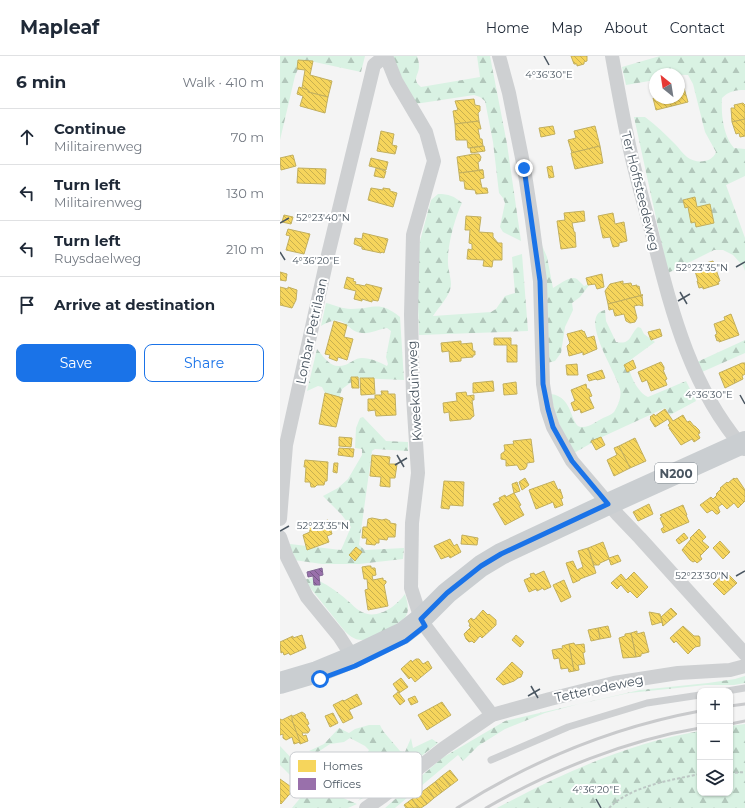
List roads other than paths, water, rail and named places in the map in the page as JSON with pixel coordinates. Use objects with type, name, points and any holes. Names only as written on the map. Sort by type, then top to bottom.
[{"type":"main road","name":"N200","points":[[280,692],[355,666],[406,641],[423,623],[499,564],[611,507],[744,447]]},
{"type":"main road","name":"N200","points":[[280,683],[317,672],[351,658],[423,623]]},
{"type":"street","name":"Lonbar Petrilaan","points":[[280,519],[286,445],[327,259],[374,65],[385,56]]},
{"type":"street","name":"Kweekduinweg","points":[[385,56],[396,81],[426,132],[434,161],[413,235],[411,315],[413,396],[418,473],[412,523],[411,588],[423,623],[492,715]]},
{"type":"street","points":[[499,56],[509,93],[524,168],[532,220],[540,281],[543,384],[553,427],[572,461],[611,507],[745,654]]},
{"type":"street","name":"Ter Hoffsteedeweg","points":[[612,56],[628,140],[671,309],[695,372],[707,397],[727,428],[744,447]]},
{"type":"street","points":[[280,537],[287,557],[307,597],[339,636],[350,653],[351,658]]},
{"type":"street","name":"Tetterodeweg","points":[[422,766],[444,748],[492,715],[614,683],[678,673],[730,670],[745,666]]},
{"type":"street","name":"Tetterodeweg","points":[[366,808],[382,798]]},
{"type":"lane","points":[[733,690],[745,688]]},
{"type":"lane","points":[[491,760],[568,728],[647,703],[697,695]]},
{"type":"railway","points":[[733,706],[745,704]]},
{"type":"railway","points":[[457,808],[514,775],[574,748],[636,726],[697,712]]},
{"type":"railway","points":[[733,723],[745,721]]},
{"type":"railway","points":[[486,808],[536,782],[590,759],[645,740],[697,729]]}]
